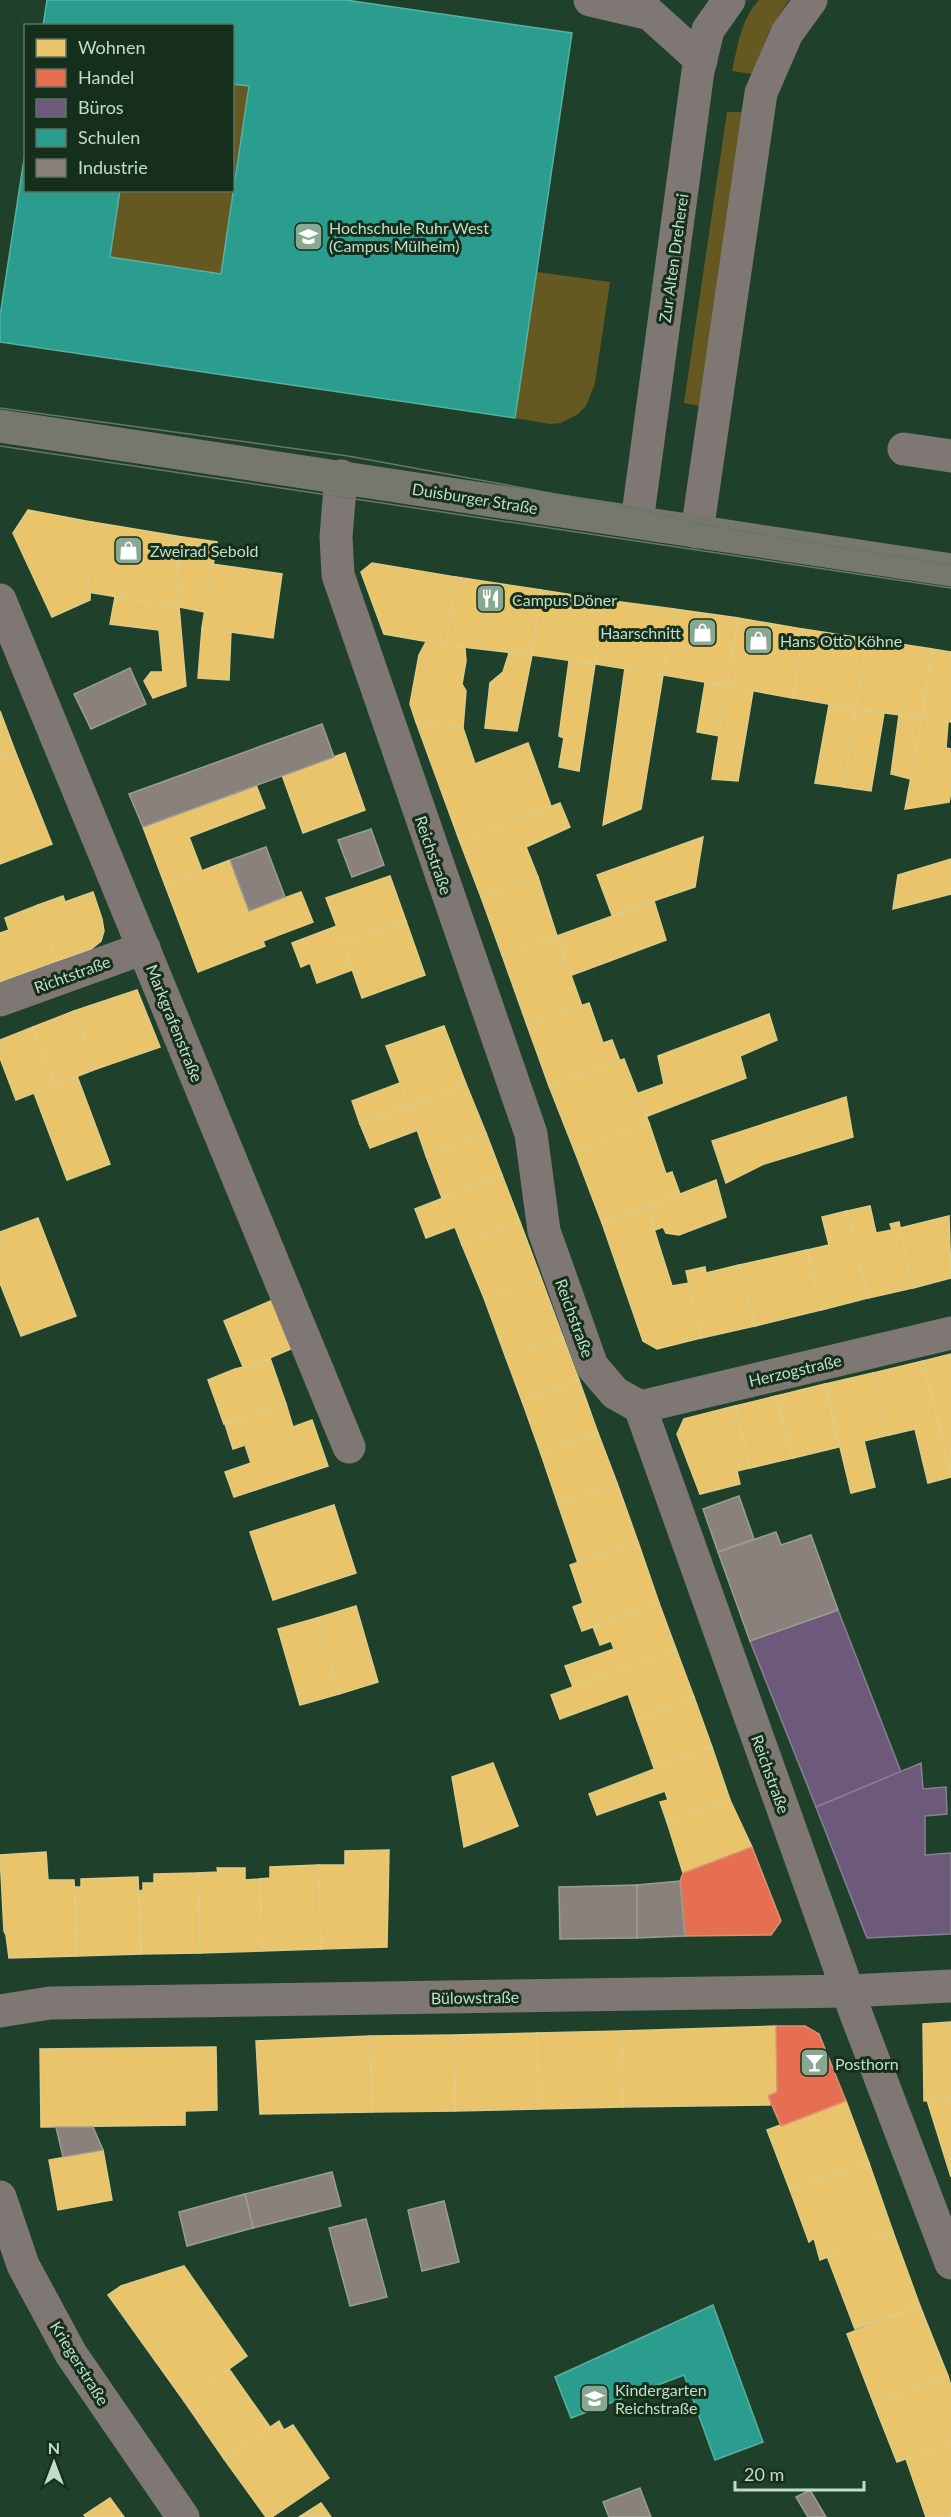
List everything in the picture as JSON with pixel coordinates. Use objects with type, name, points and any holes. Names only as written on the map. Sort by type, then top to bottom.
[{"type":"main road","name":"Duisburger Straße","points":[[0,426],[951,570]]},
{"type":"street","points":[[591,0],[647,7],[701,60]]},
{"type":"street","name":"Zur Alten Dreherei","points":[[637,522],[701,60],[708,30],[729,0]]},
{"type":"street","points":[[698,532],[761,93],[786,33],[811,0]]},
{"type":"street","points":[[904,448],[951,456]]},
{"type":"street","name":"Reichstraße","points":[[341,476],[336,537],[338,574],[531,1134],[544,1231],[592,1366],[615,1393],[640,1407],[849,1991],[951,2263]]},
{"type":"street","name":"Markgrafenstraße","points":[[0,600],[349,1447]]},
{"type":"street","name":"Richtstraße","points":[[0,1000],[144,948]]},
{"type":"street","name":"Herzogstraße","points":[[640,1407],[951,1333]]},
{"type":"street","name":"Bülowstraße","points":[[0,2011],[50,2003],[849,1991],[951,1986]]},
{"type":"street","name":"Kriegerstraße","points":[[0,2197],[23,2265],[71,2354],[183,2517]]},
{"type":"shaded area","points":[[759,0],[789,0],[770,30],[752,74],[732,71],[744,24]]},
{"type":"shaded area","points":[[234,84],[249,86],[234,187]]},
{"type":"shaded area","points":[[727,112],[746,112],[704,407],[684,403]]},
{"type":"shaded area","points":[[120,192],[233,192],[221,274],[110,257]]},
{"type":"shaded area","points":[[537,272],[610,282],[595,383],[586,406],[578,414],[561,423],[550,424],[515,418]]},
{"type":"building: Wohnen","points":[[28,510],[92,522],[90,600],[52,617],[13,533]]},
{"type":"building: Wohnen","points":[[92,522],[176,536],[179,607],[88,592]]},
{"type":"building: Wohnen","points":[[176,536],[217,542],[205,612],[179,607]]},
{"type":"building: Wohnen","points":[[372,563],[456,577],[446,645],[384,634],[361,572]]},
{"type":"building: Wohnen","points":[[212,564],[282,574],[273,638],[202,628]]},
{"type":"building: Wohnen","points":[[456,577],[541,590],[532,655],[446,645]]},
{"type":"building: Wohnen","points":[[541,590],[605,600],[595,664],[532,655]]},
{"type":"building: Wohnen","points":[[115,597],[179,607],[186,686],[153,698],[144,681],[151,672],[163,672],[159,630],[110,624]]},
{"type":"building: Wohnen","points":[[605,600],[674,609],[663,675],[595,664]]},
{"type":"building: Wohnen","points":[[674,609],[738,618],[727,686],[663,675]]},
{"type":"building: Wohnen","points":[[738,618],[803,629],[793,698],[727,686]]},
{"type":"building: Wohnen","points":[[202,628],[231,631],[229,680],[198,678]]},
{"type":"building: Wohnen","points":[[803,629],[867,639],[856,709],[793,698]]},
{"type":"building: Wohnen","points":[[867,639],[932,649],[922,718],[856,709]]},
{"type":"building: Wohnen","points":[[427,640],[465,648],[466,661],[462,684],[466,691],[463,728],[416,722],[410,704],[419,655]]},
{"type":"building: Wohnen","points":[[932,649],[951,652],[951,722],[922,718]]},
{"type":"building: Wohnen","points":[[509,653],[532,655],[517,731],[485,728],[490,683],[503,672]]},
{"type":"building: Wohnen","points":[[569,661],[595,664],[579,771],[559,767],[564,738],[559,736]]},
{"type":"building: Wohnen","points":[[625,668],[663,675],[641,809],[603,825]]},
{"type":"building: Wohnen","points":[[705,683],[727,686],[719,736],[697,732]]},
{"type":"building: Wohnen","points":[[727,686],[753,691],[738,781],[712,779]]},
{"type":"building: Wohnen","points":[[829,705],[856,709],[844,787],[815,783]]},
{"type":"building: Wohnen","points":[[856,709],[884,713],[871,791],[844,787]]},
{"type":"building: Wohnen","points":[[0,711],[15,751],[0,757]]},
{"type":"building: Wohnen","points":[[899,715],[922,718],[911,779],[891,774]]},
{"type":"building: Wohnen","points":[[922,718],[948,722],[946,748],[951,749],[951,792],[949,802],[905,809]]},
{"type":"building: Wohnen","points":[[416,722],[463,728],[475,764],[528,743],[551,806],[460,842]]},
{"type":"building: Wohnen","points":[[15,751],[52,844],[0,864],[0,757]]},
{"type":"building: Wohnen","points":[[345,753],[365,810],[303,833],[282,775]]},
{"type":"building: Wohnen","points":[[256,785],[265,808],[189,837],[202,871],[165,885],[143,827]]},
{"type":"building: Wohnen","points":[[560,803],[570,827],[526,847],[538,877],[481,897],[460,842]]},
{"type":"building: Wohnen","points":[[703,837],[695,887],[612,915],[597,875]]},
{"type":"building: Wohnen","points":[[951,859],[951,894],[893,909],[898,875]]},
{"type":"building: Wohnen","points":[[230,860],[249,911],[301,892],[313,922],[263,941],[265,946],[198,972],[165,885]]},
{"type":"building: Wohnen","points":[[390,876],[406,921],[343,943],[326,898]]},
{"type":"building: Wohnen","points":[[538,877],[557,936],[502,955],[481,897]]},
{"type":"building: Wohnen","points":[[93,892],[104,931],[101,941],[90,950],[57,961],[38,905],[63,896],[65,902]]},
{"type":"building: Wohnen","points":[[654,901],[666,940],[572,975],[557,936]]},
{"type":"building: Wohnen","points":[[38,905],[57,961],[0,982],[0,933],[9,930],[5,918]]},
{"type":"building: Wohnen","points":[[406,921],[425,975],[362,998],[343,943]]},
{"type":"building: Wohnen","points":[[337,926],[352,970],[317,983],[310,963],[301,967],[292,943]]},
{"type":"building: Wohnen","points":[[557,936],[582,1006],[527,1025],[502,955]]},
{"type":"building: Wohnen","points":[[137,990],[160,1047],[96,1069],[74,1011]]},
{"type":"building: Wohnen","points":[[589,1003],[603,1043],[612,1040],[620,1061],[549,1086],[527,1025]]},
{"type":"building: Wohnen","points":[[74,1011],[96,1069],[55,1085],[33,1027]]},
{"type":"building: Wohnen","points":[[769,1014],[777,1040],[740,1056],[746,1078],[645,1117],[636,1094],[664,1084],[658,1056]]},
{"type":"building: Wohnen","points":[[444,1026],[466,1084],[409,1106],[386,1046]]},
{"type":"building: Wohnen","points":[[33,1027],[55,1085],[16,1100],[0,1058],[0,1040]]},
{"type":"building: Wohnen","points":[[624,1059],[649,1123],[575,1152],[549,1086]]},
{"type":"building: Wohnen","points":[[77,1076],[110,1164],[67,1180],[34,1093]]},
{"type":"building: Wohnen","points":[[400,1083],[409,1106],[360,1124],[352,1101]]},
{"type":"building: Wohnen","points":[[466,1084],[486,1133],[426,1156],[409,1106]]},
{"type":"building: Wohnen","points":[[846,1097],[853,1137],[764,1164],[726,1183],[712,1141]]},
{"type":"building: Wohnen","points":[[409,1106],[418,1130],[370,1148],[360,1124]]},
{"type":"building: Wohnen","points":[[649,1123],[666,1174],[672,1172],[680,1194],[602,1223],[575,1152]]},
{"type":"building: Wohnen","points":[[486,1133],[502,1175],[442,1198],[426,1156]]},
{"type":"building: Wohnen","points":[[502,1175],[520,1222],[462,1245],[455,1227],[426,1238],[415,1209]]},
{"type":"building: Wohnen","points":[[716,1180],[726,1217],[679,1235],[666,1233],[663,1227],[655,1230],[647,1207]]},
{"type":"building: Wohnen","points":[[870,1206],[876,1233],[892,1230],[890,1224],[899,1222],[913,1288],[868,1298],[847,1211]]},
{"type":"building: Wohnen","points":[[647,1207],[672,1286],[689,1283],[701,1338],[657,1349],[643,1341],[602,1223]]},
{"type":"building: Wohnen","points":[[847,1211],[868,1298],[821,1310],[807,1250],[829,1245],[822,1217]]},
{"type":"building: Wohnen","points":[[949,1216],[951,1278],[913,1288],[900,1228]]},
{"type":"building: Wohnen","points":[[38,1218],[76,1316],[21,1336],[0,1283],[0,1232]]},
{"type":"building: Wohnen","points":[[520,1222],[541,1278],[484,1298],[462,1245]]},
{"type":"building: Wohnen","points":[[807,1250],[821,1310],[755,1326],[739,1265]]},
{"type":"building: Wohnen","points":[[739,1265],[755,1326],[701,1338],[686,1271],[705,1267],[706,1273]]},
{"type":"building: Wohnen","points":[[541,1278],[563,1337],[506,1358],[484,1298]]},
{"type":"building: Wohnen","points":[[273,1300],[293,1348],[244,1369],[224,1321]]},
{"type":"building: Wohnen","points":[[563,1337],[579,1380],[522,1401],[506,1358]]},
{"type":"building: Wohnen","points":[[951,1354],[951,1477],[923,1361]]},
{"type":"building: Wohnen","points":[[270,1358],[286,1404],[224,1424],[208,1380]]},
{"type":"building: Wohnen","points":[[923,1361],[951,1477],[928,1483],[915,1429],[889,1435],[873,1373]]},
{"type":"building: Wohnen","points":[[873,1373],[889,1435],[864,1441],[875,1487],[851,1493],[825,1384]]},
{"type":"building: Wohnen","points":[[579,1380],[598,1433],[541,1454],[522,1401]]},
{"type":"building: Wohnen","points":[[825,1384],[839,1447],[793,1458],[776,1396]]},
{"type":"building: Wohnen","points":[[776,1396],[793,1458],[750,1468],[735,1406]]},
{"type":"building: Wohnen","points":[[286,1404],[293,1427],[312,1420],[328,1466],[234,1497],[225,1472],[251,1463],[245,1445],[233,1449],[225,1424]]},
{"type":"building: Wohnen","points":[[735,1406],[750,1468],[737,1471],[740,1484],[700,1494],[677,1434],[684,1419]]},
{"type":"building: Wohnen","points":[[598,1433],[617,1483],[558,1504],[541,1454]]},
{"type":"building: Wohnen","points":[[617,1483],[638,1542],[578,1563],[558,1504]]},
{"type":"building: Wohnen","points":[[334,1505],[356,1573],[273,1600],[250,1532]]},
{"type":"building: Wohnen","points":[[638,1542],[659,1603],[582,1631],[573,1607],[583,1603],[570,1565]]},
{"type":"building: Wohnen","points":[[659,1603],[676,1649],[573,1687],[565,1666],[614,1649],[611,1641],[600,1645],[593,1627]]},
{"type":"building: Wohnen","points":[[356,1606],[378,1682],[339,1694],[317,1618]]},
{"type":"building: Wohnen","points":[[317,1618],[339,1694],[300,1705],[278,1629]]},
{"type":"building: Wohnen","points":[[676,1649],[694,1697],[637,1720],[628,1694],[560,1719],[551,1695]]},
{"type":"building: Wohnen","points":[[694,1697],[712,1747],[654,1768],[637,1720]]},
{"type":"building: Wohnen","points":[[712,1747],[730,1800],[667,1822],[660,1802],[668,1800],[665,1791],[597,1815],[589,1794]]},
{"type":"building: Wohnen","points":[[493,1763],[518,1826],[464,1847],[452,1777]]},
{"type":"building: Wohnen","points":[[730,1800],[752,1847],[683,1873],[667,1822]]},
{"type":"building: Wohnen","points":[[389,1850],[387,1947],[321,1949],[318,1865],[345,1865],[345,1851]]},
{"type":"building: Wohnen","points":[[46,1852],[48,1880],[74,1880],[77,1956],[9,1958],[4,1931],[0,1855]]},
{"type":"building: Wohnen","points":[[318,1865],[321,1949],[262,1951],[260,1879],[270,1878],[270,1867]]},
{"type":"building: Wohnen","points":[[217,1868],[245,1868],[245,1880],[260,1879],[262,1951],[200,1953],[198,1873],[218,1872]]},
{"type":"building: Wohnen","points":[[198,1873],[200,1953],[141,1954],[139,1891],[143,1890],[143,1883],[154,1883],[154,1874]]},
{"type":"building: Wohnen","points":[[138,1877],[141,1954],[77,1956],[75,1887],[81,1887],[81,1879]]},
{"type":"building: Wohnen","points":[[951,2022],[951,2099],[924,2101],[923,2024]]},
{"type":"building: Wohnen","points":[[776,2026],[777,2092],[768,2096],[770,2105],[623,2107],[621,2031]]},
{"type":"building: Wohnen","points":[[621,2031],[623,2107],[538,2109],[537,2033]]},
{"type":"building: Wohnen","points":[[537,2033],[538,2109],[455,2111],[454,2035]]},
{"type":"building: Wohnen","points":[[454,2035],[455,2111],[372,2112],[370,2036]]},
{"type":"building: Wohnen","points":[[370,2036],[372,2112],[260,2114],[256,2041]]},
{"type":"building: Wohnen","points":[[216,2047],[217,2110],[185,2111],[185,2125],[41,2127],[40,2049]]},
{"type":"building: Wohnen","points":[[951,2099],[951,2177],[927,2100]]},
{"type":"building: Wohnen","points":[[846,2101],[869,2163],[790,2190],[767,2130]]},
{"type":"building: Wohnen","points":[[103,2150],[112,2200],[58,2210],[49,2160]]},
{"type":"building: Wohnen","points":[[869,2163],[893,2232],[820,2260],[814,2238],[809,2242],[790,2190]]},
{"type":"building: Wohnen","points":[[893,2232],[920,2306],[855,2329],[827,2256]]},
{"type":"building: Wohnen","points":[[184,2266],[247,2356],[184,2401],[108,2295],[121,2286]]},
{"type":"building: Wohnen","points":[[920,2306],[948,2376],[874,2404],[847,2334]]},
{"type":"building: Wohnen","points":[[229,2369],[270,2427],[224,2459],[184,2401]]},
{"type":"building: Wohnen","points":[[948,2376],[951,2386],[951,2443],[897,2462],[874,2404]]},
{"type":"building: Wohnen","points":[[279,2421],[284,2430],[293,2425],[329,2478],[272,2517],[266,2517],[224,2459]]},
{"type":"building: Wohnen","points":[[951,2443],[951,2517],[926,2517],[906,2459]]},
{"type":"building: Wohnen","points":[[110,2498],[124,2517],[86,2517],[84,2515]]},
{"type":"building: Wohnen","points":[[321,2503],[331,2517],[299,2517]]},
{"type":"building: Handel","points":[[752,1847],[781,1921],[771,1935],[685,1936],[680,1881],[683,1873]]},
{"type":"building: Handel","points":[[776,2026],[805,2026],[819,2034],[846,2101],[781,2126],[768,2096],[777,2092]]},
{"type":"building: Büros","points":[[838,1610],[901,1772],[816,1807],[750,1641]]},
{"type":"building: Büros","points":[[921,1763],[923,1789],[946,1787],[947,1814],[925,1816],[925,1855],[951,1853],[951,1934],[867,1938],[816,1807]]},
{"type":"building: Schulen","name":"Hochschule Ruhr West (Campus Mülheim)","points":[[47,0],[346,0],[572,33],[515,418],[0,342],[0,316],[24,159],[24,192],[120,192],[110,257],[221,274],[249,86],[234,84],[234,24],[43,24]]},
{"type":"building: Schulen","name":"Kindergarten Reichstraße","points":[[713,2305],[763,2442],[715,2460],[684,2375],[571,2418],[555,2377]]},
{"type":"building: Industrie","points":[[130,668],[146,704],[91,729],[74,694]]},
{"type":"building: Industrie","points":[[322,724],[334,757],[143,827],[129,794]]},
{"type":"building: Industrie","points":[[371,829],[384,865],[352,877],[338,840]]},
{"type":"building: Industrie","points":[[266,847],[285,897],[249,911],[230,860]]},
{"type":"building: Industrie","points":[[739,1496],[754,1539],[718,1552],[703,1509]]},
{"type":"building: Industrie","points":[[776,1532],[781,1545],[811,1535],[838,1610],[750,1641],[718,1552]]},
{"type":"building: Industrie","points":[[680,1881],[685,1936],[637,1938],[637,1885]]},
{"type":"building: Industrie","points":[[637,1885],[637,1938],[560,1939],[559,1887]]},
{"type":"building: Industrie","points":[[56,2127],[93,2127],[103,2150],[63,2157]]},
{"type":"building: Industrie","points":[[332,2172],[341,2206],[253,2228],[245,2194]]},
{"type":"building: Industrie","points":[[245,2194],[253,2228],[187,2246],[179,2212]]},
{"type":"building: Industrie","points":[[444,2201],[459,2262],[422,2271],[408,2210]]},
{"type":"building: Industrie","points":[[366,2219],[387,2297],[350,2306],[329,2228]]},
{"type":"building: Industrie","points":[[640,2488],[651,2517],[609,2517],[603,2502]]},
{"type":"building: Industrie","points":[[810,2490],[826,2517],[808,2517],[796,2497]]},
{"type":"tram line","points":[[0,408],[348,456],[638,509],[699,524],[951,565]]},
{"type":"tram line","points":[[0,446],[951,588]]},
{"type":"place","name":"Hochschule Ruhr West (Campus Mülheim)","points":[[308,236]]},
{"type":"place","name":"Zweirad Sebold","points":[[129,550]]},
{"type":"place","name":"Campus Döner","points":[[491,599]]},
{"type":"place","name":"Haarschnitt","points":[[702,632]]},
{"type":"place","name":"Hans Otto Köhne","points":[[759,640]]},
{"type":"place","name":"Posthorn","points":[[814,2063]]},
{"type":"place","name":"Kindergarten Reichstraße","points":[[594,2398]]}]
